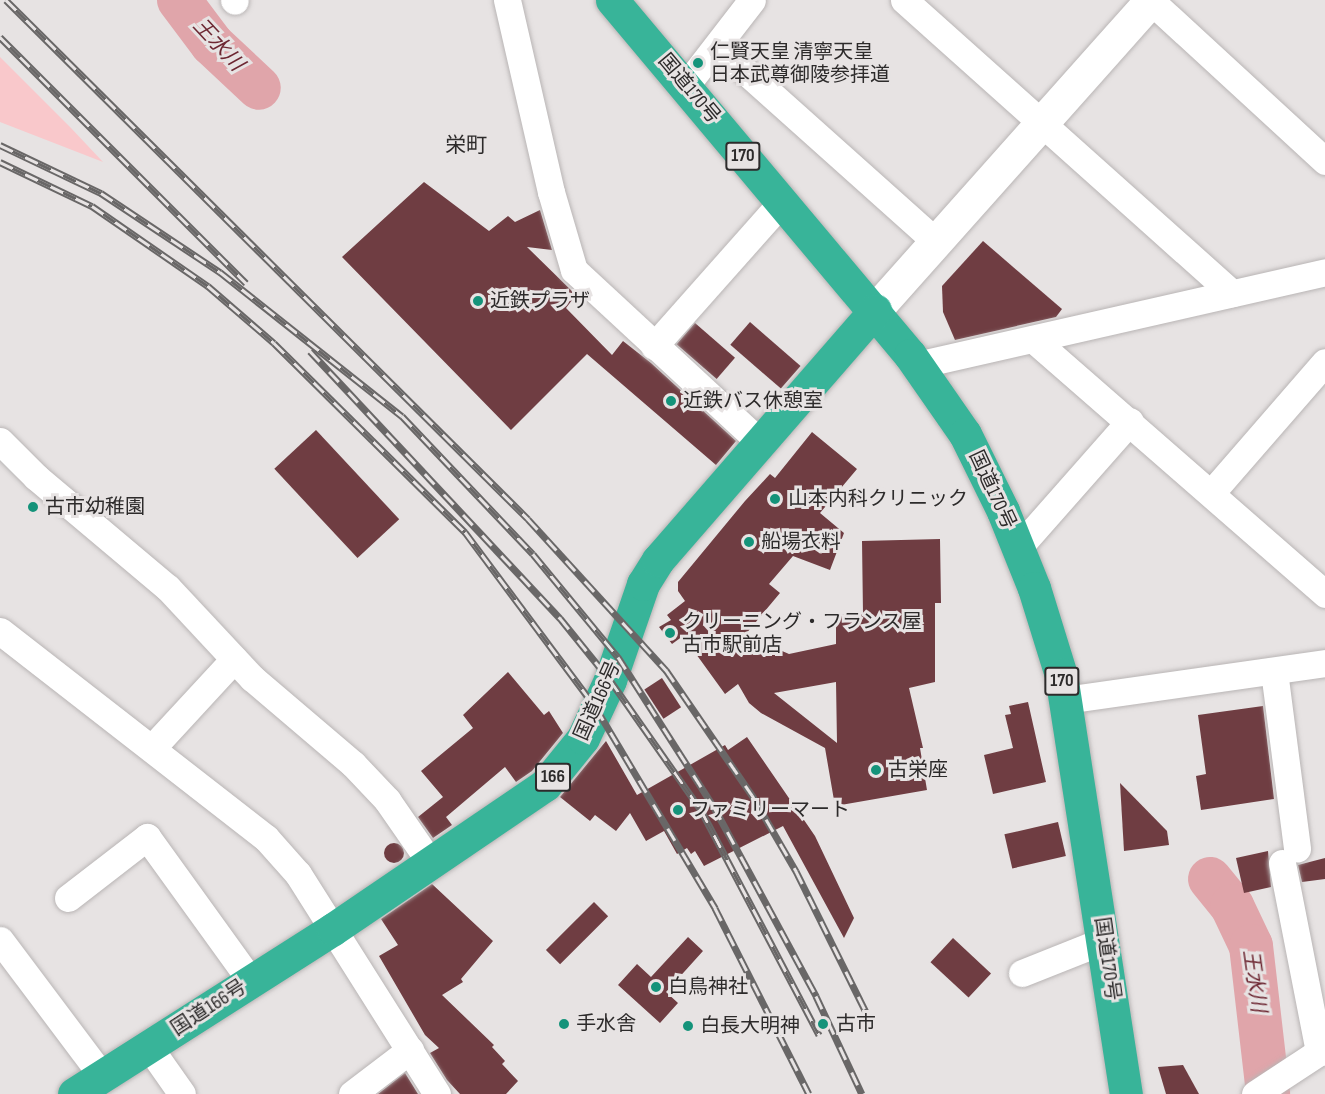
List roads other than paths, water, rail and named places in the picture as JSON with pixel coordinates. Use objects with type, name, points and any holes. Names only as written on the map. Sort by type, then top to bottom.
[{"type":"highway","name":"国道170号","points":[[612,0],[687,84],[781,203],[875,310],[917,364],[965,435],[1018,548],[1054,653],[1065,700],[1105,940],[1126,1094]]},
{"type":"highway","name":"国道166号","points":[[74,1094],[333,929],[526,798],[563,767],[583,738],[610,680],[643,584],[658,560],[875,310]]},
{"type":"street","points":[[507,0],[551,192],[574,270],[760,442]]},
{"type":"street","points":[[687,84],[722,51],[752,0]]},
{"type":"street","points":[[904,0],[1232,293]]},
{"type":"street","points":[[875,310],[1042,125],[1150,0],[1325,161]]},
{"type":"street","points":[[722,51],[936,242]]},
{"type":"street","points":[[654,346],[781,203]]},
{"type":"street","points":[[917,364],[1325,272]]},
{"type":"street","points":[[1033,339],[1212,492],[1325,594]]},
{"type":"street","points":[[1212,492],[1322,371]]},
{"type":"street","points":[[1018,548],[1130,421]]},
{"type":"street","points":[[0,441],[36,477],[168,588],[234,659],[353,764],[387,800],[430,862]]},
{"type":"street","points":[[0,631],[266,838],[298,874],[437,1094]]},
{"type":"street","points":[[152,748],[234,659]]},
{"type":"street","points":[[1065,700],[1325,663]]},
{"type":"street","points":[[1262,1089],[1322,1050],[1289,856],[1274,671]]},
{"type":"street","points":[[68,898],[147,837],[250,981]]},
{"type":"street","points":[[1022,973],[1105,940]]},
{"type":"street","points":[[1,943],[102,1076]]},
{"type":"street","points":[[148,1047],[182,1094]]},
{"type":"street","points":[[352,1094],[410,1050]]},
{"type":"waterway","name":"王水川","points":[[179,0],[212,44],[259,88]]},
{"type":"waterway","name":"王水川","points":[[1210,879],[1232,906],[1251,946],[1268,1094]]},
{"type":"railway","points":[[6,0],[528,519],[666,670],[752,795],[796,871],[866,1012]]},
{"type":"railway","points":[[0,37],[246,283]]},
{"type":"railway","points":[[0,145],[101,193],[220,272],[402,416],[533,554],[618,657],[714,807],[816,996],[862,1094]]},
{"type":"railway","points":[[0,162],[92,206],[208,286],[274,343],[465,532],[596,708],[715,908],[809,1094]]},
{"type":"railway","points":[[310,351],[560,618],[610,680],[701,810],[819,1035]]},
{"type":"place","name":"仁賢天皇 清寧天皇 日本武尊御陵参拝道","points":[[698,63]]},
{"type":"place","name":"近鉄プラザ","points":[[478,301]]},
{"type":"place","name":"近鉄バス休憩室","points":[[671,401]]},
{"type":"place","name":"山本内科クリニック","points":[[775,499]]},
{"type":"place","name":"古市幼稚園","points":[[33,507]]},
{"type":"place","name":"船場衣料","points":[[749,542]]},
{"type":"place","name":"クリーニング・フランス屋 古市駅前店","points":[[670,633]]},
{"type":"place","name":"古栄座","points":[[876,770]]},
{"type":"place","name":"ファミリーマート","points":[[678,810]]},
{"type":"place","name":"白鳥神社","points":[[656,987]]},
{"type":"place","name":"手水舎","points":[[564,1024]]},
{"type":"place","name":"古市","points":[[823,1024]]},
{"type":"place","name":"白長大明神","points":[[688,1026]]},
{"type":"district","name":"栄町","points":[[466,146]]}]
